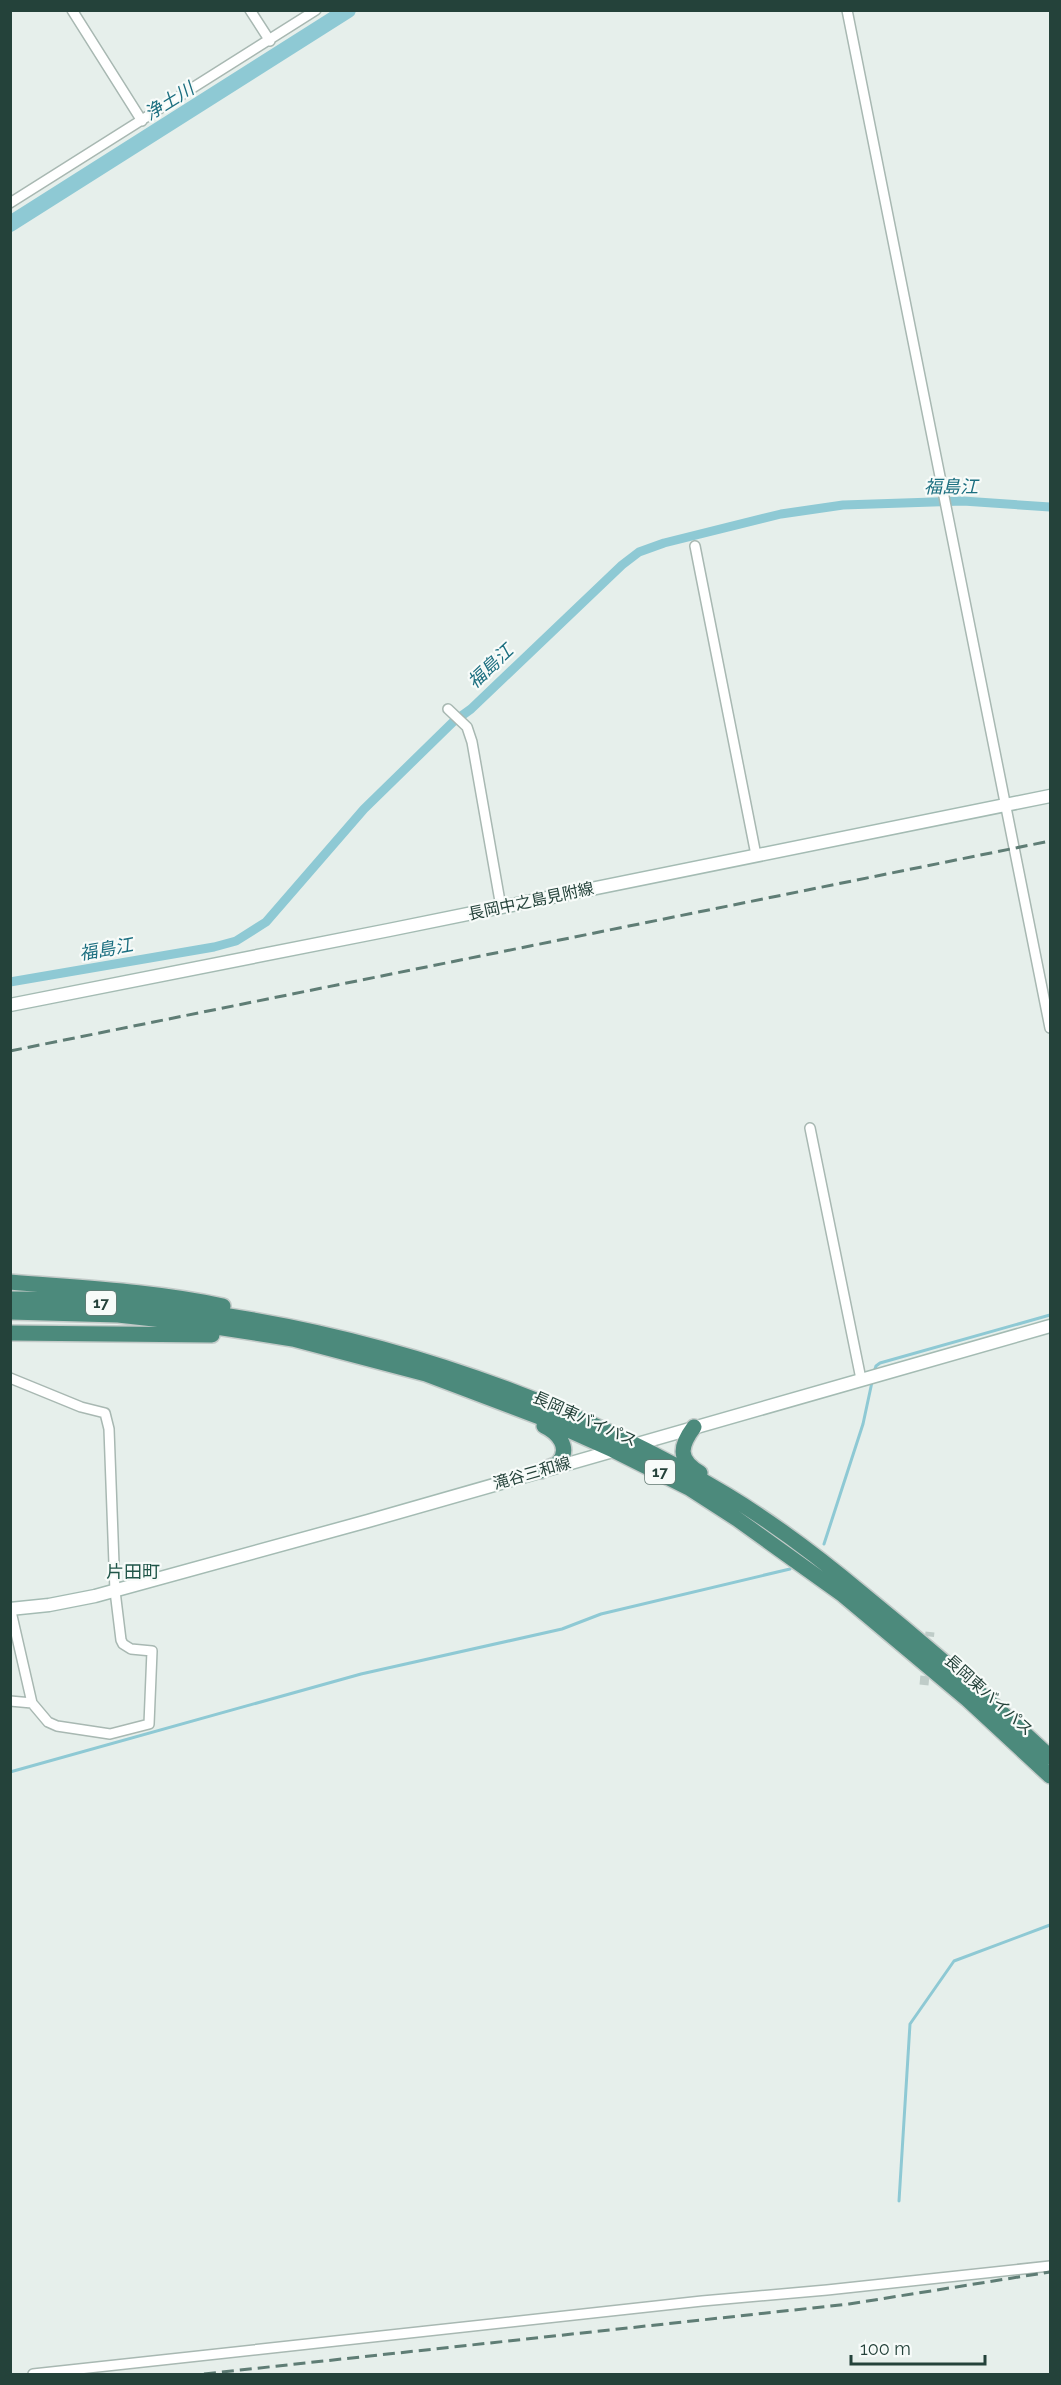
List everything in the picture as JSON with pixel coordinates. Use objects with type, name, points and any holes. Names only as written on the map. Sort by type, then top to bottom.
[{"type":"highway","points":[[10,1282],[109,1289],[191,1317]]},
{"type":"highway","name":"17","points":[[10,1299],[130,1305],[191,1317]]},
{"type":"highway","name":"17","points":[[10,1312],[191,1317]]},
{"type":"highway","name":"長岡東バイパス","points":[[191,1317],[264,1315],[469,1374],[635,1444],[728,1495],[834,1570],[921,1640],[1050,1757]]},
{"type":"highway","points":[[10,1333],[66,1333],[191,1317]]},
{"type":"highway","name":"長岡東バイパス","points":[[191,1317],[293,1339],[426,1374],[537,1416],[656,1470],[737,1519],[843,1595],[967,1699],[1050,1776]]},
{"type":"highway","points":[[313,1344],[504,1408],[550,1428],[560,1438],[563,1452],[559,1462],[541,1471]]},
{"type":"highway","points":[[694,1426],[683,1446],[683,1453],[688,1464],[798,1537],[865,1589],[921,1640]]},
{"type":"main road","name":"長岡中之島見附線","points":[[10,1005],[1050,796]]},
{"type":"main road","name":"滝谷三和線","points":[[11,1608],[76,1600],[115,1591],[1050,1326]]},
{"type":"street","points":[[72,10],[142,121]]},
{"type":"street","points":[[250,10],[270,40]]},
{"type":"street","points":[[11,203],[316,10]]},
{"type":"street","points":[[847,10],[1050,1028]]},
{"type":"street","points":[[695,546],[756,855]]},
{"type":"street","points":[[450,711],[467,727],[472,742],[501,906]]},
{"type":"street","points":[[810,1128],[861,1379]]},
{"type":"street","points":[[10,1378],[81,1407],[105,1413],[109,1429],[115,1591],[119,1634],[123,1644],[131,1649],[152,1651],[149,1724],[110,1734],[64,1728],[48,1722],[32,1703],[11,1608]]},
{"type":"street","points":[[10,1701],[32,1703]]},
{"type":"street","points":[[33,2374],[702,2301],[1050,2266]]},
{"type":"waterway","name":"浄土川","points":[[10,224],[348,10]]},
{"type":"waterway","name":"福島江","points":[[10,982],[214,947],[236,941],[266,922],[364,809],[453,722],[471,709],[622,565],[639,552],[664,543],[781,514],[843,505],[963,501],[1050,507]]},
{"type":"waterway","points":[[874,1372],[880,1363],[1050,1315]]},
{"type":"waterway","points":[[824,1544],[863,1424],[872,1382]]},
{"type":"waterway","points":[[10,1772],[361,1674],[562,1629],[601,1614],[790,1569]]},
{"type":"waterway","points":[[899,2201],[910,2024],[954,1961],[1050,1925]]},
{"type":"tunnel","points":[[928,1650],[930,1632]]},
{"type":"tunnel","points":[[924,1685],[926,1664]]},
{"type":"railway","points":[[10,1051],[1050,841]]},
{"type":"railway","points":[[204,2374],[849,2304],[1050,2272]]},
{"type":"district","name":"片田町","points":[[133,1571]]}]
